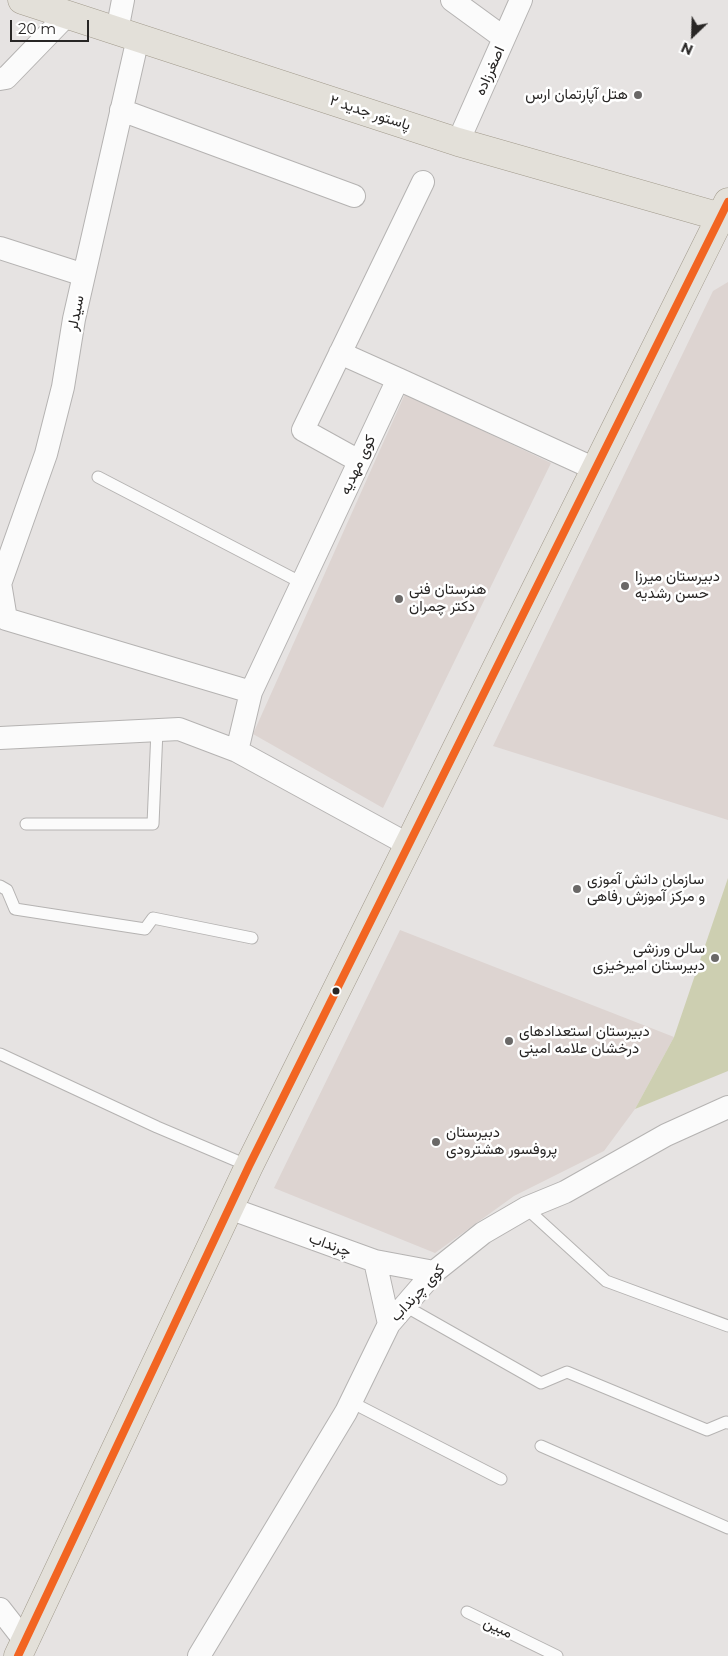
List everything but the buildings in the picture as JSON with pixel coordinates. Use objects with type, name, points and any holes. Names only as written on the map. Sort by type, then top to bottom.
[{"type":"main road","name":"پاستور جدید ۲","points":[[22,0],[458,142],[726,213]]},
{"type":"main road","points":[[22,1649],[249,1166],[595,470],[726,213]]},
{"type":"street","name":"سیدلر","points":[[0,583],[46,454],[63,387],[74,319],[121,110],[128,34],[123,0]]},
{"type":"street","points":[[452,0],[504,38]]},
{"type":"street","name":"اصغرزاده","points":[[458,142],[521,0]]},
{"type":"street","points":[[0,79],[6,78],[67,15]]},
{"type":"street","points":[[121,110],[354,196]]},
{"type":"street","points":[[360,461],[303,430],[423,182]]},
{"type":"street","points":[[0,248],[84,275]]},
{"type":"street","points":[[340,353],[595,470]]},
{"type":"street","name":"کوی ‌‌‌مهدیه","points":[[237,751],[251,692],[398,379]]},
{"type":"street","points":[[0,583],[6,619],[251,692]]},
{"type":"street","points":[[0,738],[179,729],[237,751],[409,845]]},
{"type":"street","name":"کوی چرنداب","points":[[200,1656],[351,1402],[389,1324],[434,1272],[483,1233],[526,1208],[565,1192],[666,1135],[728,1107]]},
{"type":"street","name":"چرنداب","points":[[229,1208],[374,1261],[434,1272]]},
{"type":"street","points":[[374,1261],[389,1324]]},
{"type":"street","points":[[0,1609],[22,1649]]},
{"type":"lane","points":[[98,477],[302,583]]},
{"type":"lane","points":[[26,824],[153,824],[157,730]]},
{"type":"lane","points":[[0,886],[7,890],[15,909],[145,929],[153,918],[252,938]]},
{"type":"lane","points":[[0,1054],[156,1127],[249,1166]]},
{"type":"lane","points":[[526,1208],[606,1281],[728,1326]]},
{"type":"lane","points":[[405,1306],[541,1383],[567,1372],[707,1430],[726,1422],[728,1423]]},
{"type":"lane","points":[[351,1402],[501,1479]]},
{"type":"lane","points":[[541,1446],[728,1528]]},
{"type":"lane","name":"مبین","points":[[466,1612],[557,1656]]},
{"type":"shaded area","points":[[728,282],[728,820],[493,746],[713,291]]},
{"type":"shaded area","name":"هنرستان فنی دکتر چمران","points":[[405,394],[551,463],[383,808],[253,734]]},
{"type":"shaded area","points":[[400,930],[674,1037],[635,1109],[604,1151],[514,1196],[435,1253],[274,1188]]},
{"type":"green space","name":"سالن ورزشی دبیرستان امیرخیزی","points":[[728,878],[728,1071],[635,1109],[674,1037]]},
{"type":"transit line","points":[[18,1656],[249,1166],[728,202]]},
{"type":"place","name":"هتل آپارتمان ارس","points":[[638,95]]},
{"type":"place","name":"دبیرستان میرزا حسن رشدیه","points":[[625,586]]},
{"type":"place","name":"هنرستان فنی دکتر چمران","points":[[399,599]]},
{"type":"place","name":"سازمان دانش آموزی و مرکز آموزش رفاهی","points":[[577,889]]},
{"type":"place","name":"سالن ورزشی دبیرستان امیرخیزی","points":[[715,958]]},
{"type":"place","name":"دبیرستان استعدادهای درخشان علامه امینی","points":[[509,1041]]},
{"type":"place","name":"دبیرستان پروفسور هشترودی","points":[[436,1142]]}]
